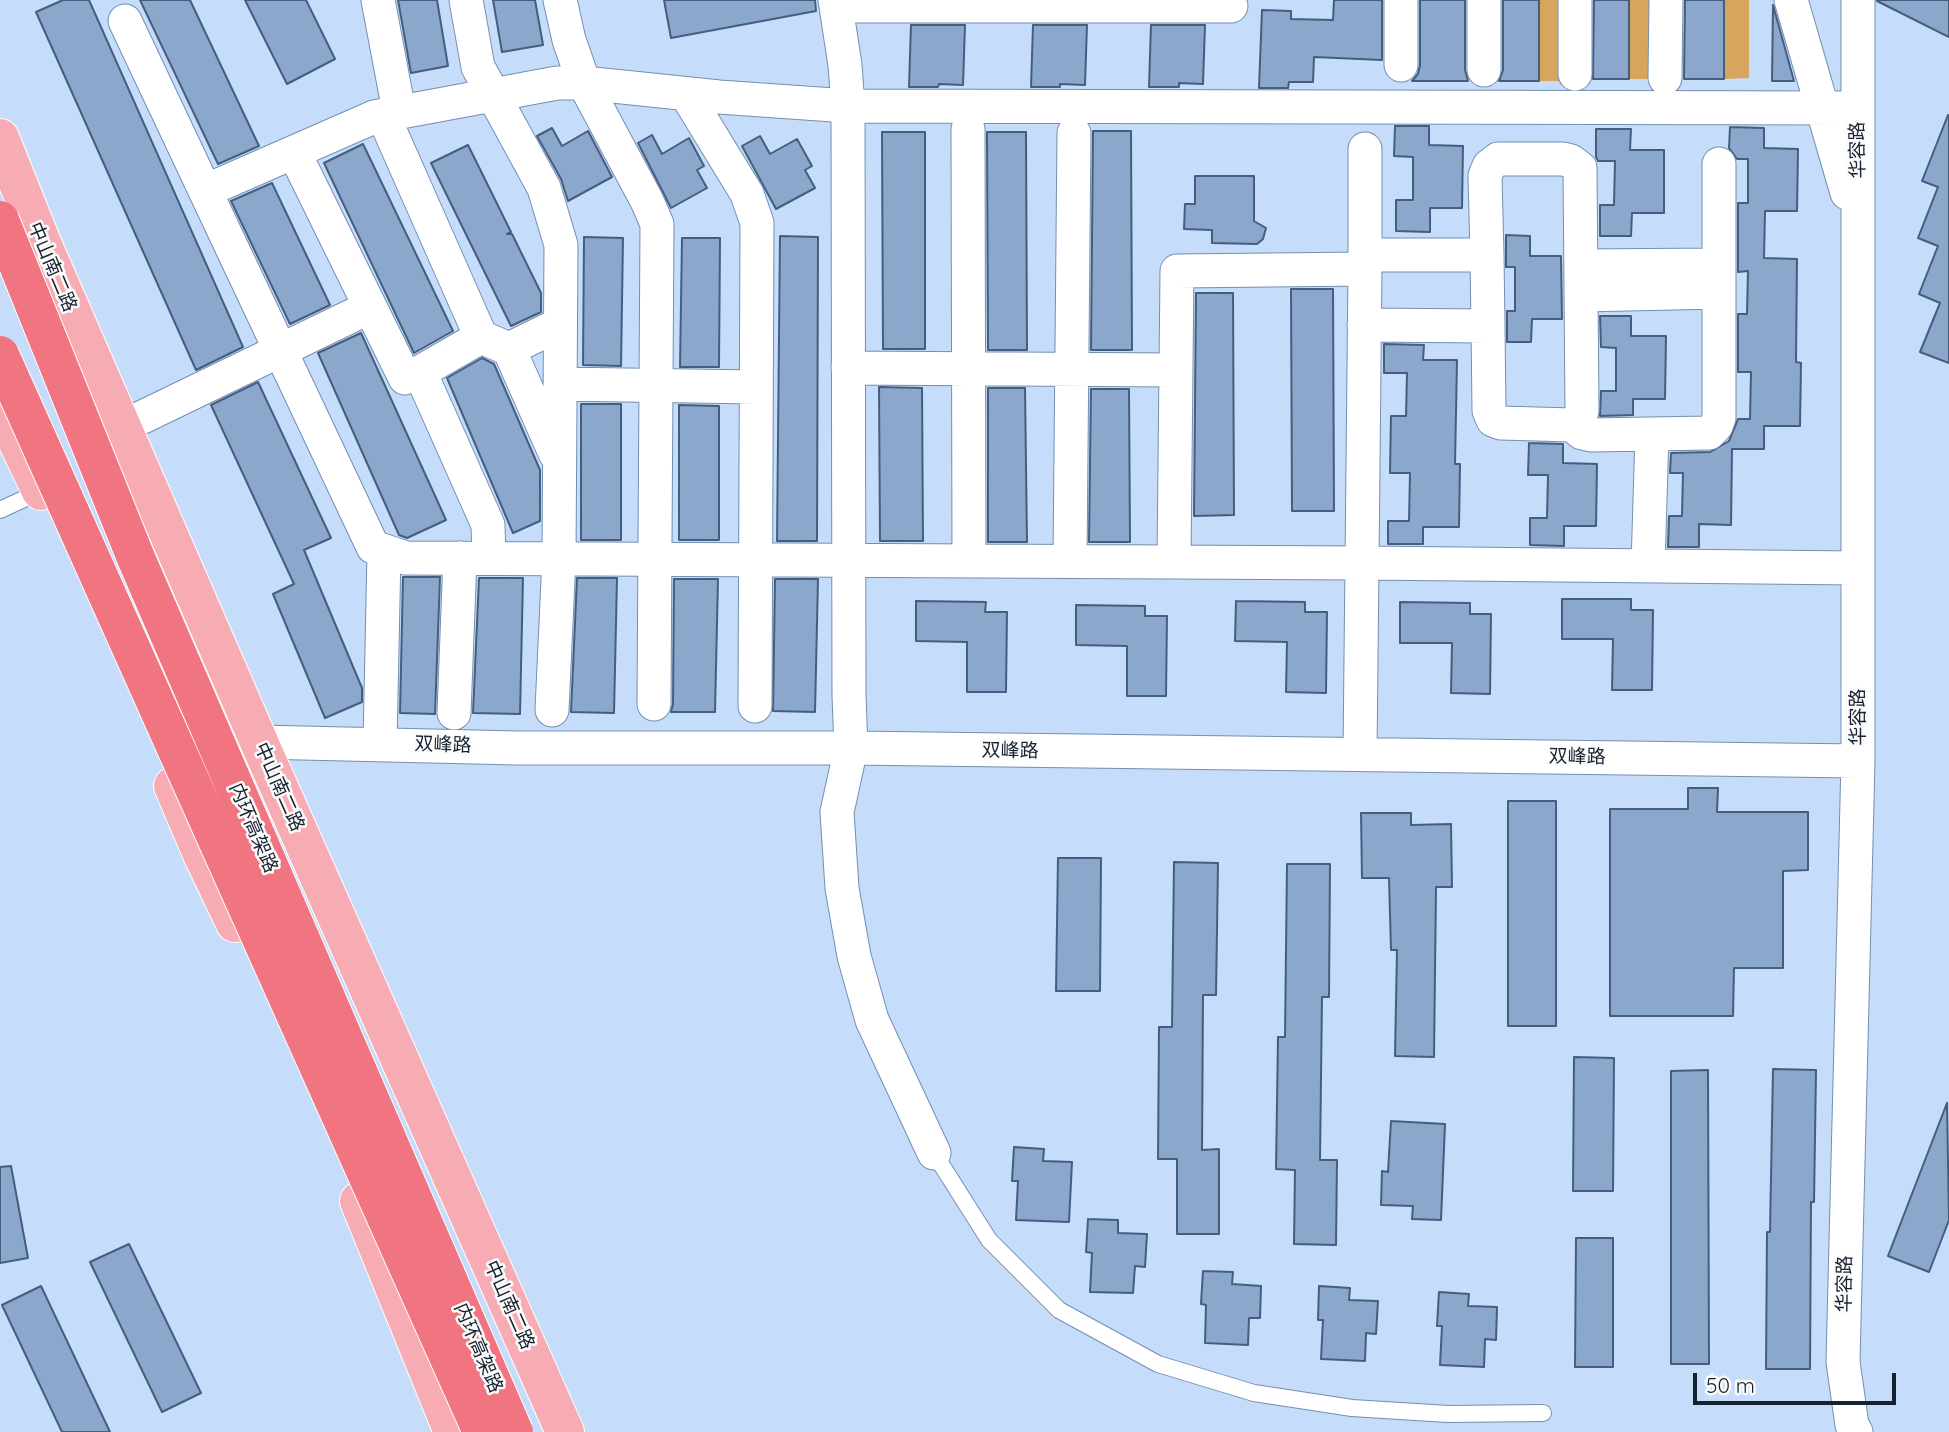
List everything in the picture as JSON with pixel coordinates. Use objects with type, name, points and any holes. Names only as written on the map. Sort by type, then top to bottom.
[{"type":"highway","name":"内环高架路","points":[[0,220],[141,570],[514,1432]]},
{"type":"highway","name":"内环高架路","points":[[0,355],[482,1432]]},
{"type":"main road","name":"中山南二路","points":[[0,138],[41,243],[565,1432]]},
{"type":"main road","points":[[0,405],[166,769],[201,854],[309,1075],[453,1432]]},
{"type":"street","points":[[378,0],[391,113],[495,343],[559,462]]},
{"type":"street","points":[[466,0],[478,67],[544,188],[561,245],[559,558],[552,710]]},
{"type":"street","points":[[560,0],[569,40],[584,83],[657,224],[654,704]]},
{"type":"street","points":[[1401,0],[1401,65]]},
{"type":"street","points":[[1484,0],[1484,70]]},
{"type":"street","points":[[1575,0],[1575,74]]},
{"type":"street","points":[[1665,78],[1666,0]]},
{"type":"street","points":[[1791,0],[1860,235]]},
{"type":"street","name":"华容路","points":[[1856,1432],[1852,1425],[1843,1362],[1858,761],[1858,0]]},
{"type":"street","points":[[934,1153],[872,1020],[854,957],[842,888],[837,812],[851,748],[848,106],[836,3],[1231,6]]},
{"type":"street","points":[[125,21],[373,547],[384,553],[406,558],[1070,560],[1857,568]]},
{"type":"street","points":[[205,191],[391,113],[557,83],[584,83],[686,94],[848,106],[1857,108]]},
{"type":"street","points":[[686,94],[747,194],[757,223],[755,706]]},
{"type":"street","points":[[968,129],[969,560]]},
{"type":"street","points":[[1070,560],[1074,133]]},
{"type":"street","points":[[1360,754],[1365,149]]},
{"type":"street","points":[[294,152],[405,378],[495,343],[560,324]]},
{"type":"street","points":[[1572,425],[1579,419],[1582,411],[1580,168],[1563,159],[1498,159],[1489,166],[1485,176],[1489,411],[1493,420],[1501,423],[1572,425],[1582,433],[1591,435],[1709,433],[1716,426],[1719,418],[1719,164]]},
{"type":"street","points":[[1174,561],[1177,271],[1487,255]]},
{"type":"street","points":[[1581,281],[1719,279]]},
{"type":"street","points":[[122,427],[370,307]]},
{"type":"street","points":[[1364,325],[1488,326]]},
{"type":"street","points":[[848,369],[1176,370]]},
{"type":"street","points":[[420,372],[488,525],[475,558],[454,713]]},
{"type":"street","points":[[560,384],[756,387]]},
{"type":"street","points":[[1648,566],[1652,434]]},
{"type":"street","points":[[380,743],[384,553]]},
{"type":"street","name":"双峰路","points":[[166,769],[259,742],[517,748],[851,748],[1858,761]]},
{"type":"lane","points":[[0,510],[41,491]]},
{"type":"lane","points":[[934,1153],[989,1240],[1059,1310],[1158,1364],[1254,1393],[1352,1408],[1448,1414],[1544,1413]]},
{"type":"shaded area","points":[[1539,0],[1563,0],[1562,81],[1539,81]]},
{"type":"shaded area","points":[[1629,0],[1656,0],[1655,79],[1629,79]]},
{"type":"shaded area","points":[[1724,0],[1749,0],[1749,78],[1724,79]]},
{"type":"building","points":[[63,0],[89,0],[243,347],[196,370],[36,12]]},
{"type":"building","points":[[140,0],[190,0],[259,146],[218,164]]},
{"type":"building","points":[[245,0],[306,0],[335,59],[287,84]]},
{"type":"building","points":[[398,0],[437,0],[448,66],[411,73]]},
{"type":"building","points":[[493,0],[535,0],[543,45],[502,52]]},
{"type":"building","points":[[664,0],[815,0],[816,11],[671,38]]},
{"type":"building","points":[[1334,0],[1382,0],[1382,60],[1314,57],[1313,82],[1289,82],[1288,88],[1259,88],[1262,10],[1291,11],[1291,19],[1333,20]]},
{"type":"building","points":[[1420,0],[1465,0],[1465,70],[1468,81],[1412,81],[1418,74],[1420,65]]},
{"type":"building","points":[[1503,0],[1539,0],[1539,81],[1499,81],[1503,70]]},
{"type":"building","points":[[1594,0],[1629,0],[1629,79],[1593,79]]},
{"type":"building","points":[[1685,0],[1724,0],[1724,79],[1684,79]]},
{"type":"building","points":[[1949,0],[1949,37],[1877,1]]},
{"type":"building","points":[[1773,5],[1794,81],[1772,81]]},
{"type":"building","points":[[911,25],[965,25],[963,85],[909,87]]},
{"type":"building","points":[[1033,25],[1087,25],[1085,85],[1031,87]]},
{"type":"building","points":[[1151,25],[1205,25],[1203,84],[1179,83],[1179,87],[1149,87]]},
{"type":"building","points":[[1948,115],[1949,363],[1920,352],[1940,303],[1919,294],[1938,246],[1918,238],[1938,187],[1922,181]]},
{"type":"building","points":[[1395,126],[1429,126],[1429,145],[1463,146],[1462,208],[1430,208],[1430,232],[1396,231],[1396,200],[1413,200],[1413,157],[1394,156]]},
{"type":"building","points":[[1730,127],[1764,128],[1764,148],[1798,149],[1797,211],[1765,211],[1764,258],[1797,259],[1796,362],[1801,363],[1800,426],[1764,426],[1764,449],[1732,449],[1731,525],[1699,524],[1699,547],[1668,547],[1669,516],[1682,516],[1683,473],[1670,473],[1671,453],[1710,452],[1729,441],[1738,419],[1750,419],[1751,372],[1738,372],[1738,314],[1747,314],[1748,271],[1738,272],[1738,203],[1748,203],[1748,159],[1737,159],[1729,148]]},
{"type":"building","points":[[552,128],[562,146],[588,131],[612,177],[568,201],[561,179],[537,136]]},
{"type":"building","points":[[1596,129],[1631,129],[1630,150],[1664,150],[1664,213],[1632,213],[1631,236],[1600,236],[1600,205],[1614,205],[1615,161],[1598,161]]},
{"type":"building","points":[[1093,131],[1131,131],[1132,350],[1091,350]]},
{"type":"building","points":[[882,132],[925,132],[925,349],[883,349]]},
{"type":"building","points":[[987,132],[1026,132],[1027,350],[988,350]]},
{"type":"building","points":[[652,135],[662,154],[689,138],[704,166],[697,170],[707,188],[671,208],[638,143]]},
{"type":"building","points":[[760,136],[770,154],[797,139],[812,166],[805,170],[815,188],[776,209],[742,146]]},
{"type":"building","points":[[363,144],[453,331],[414,353],[324,163]]},
{"type":"building","points":[[468,145],[511,232],[507,234],[512,234],[541,293],[541,312],[511,326],[431,163]]},
{"type":"building","points":[[1195,176],[1254,176],[1254,221],[1266,228],[1263,239],[1257,244],[1212,243],[1212,230],[1184,229],[1185,204],[1195,204]]},
{"type":"building","points":[[272,183],[330,305],[290,324],[231,201]]},
{"type":"building","points":[[1506,235],[1530,236],[1530,256],[1561,256],[1562,319],[1532,319],[1531,342],[1507,342],[1507,311],[1515,311],[1515,267],[1506,267]]},
{"type":"building","points":[[780,236],[818,237],[817,541],[777,541]]},
{"type":"building","points":[[584,237],[623,238],[621,366],[583,365]]},
{"type":"building","points":[[682,238],[720,238],[719,367],[680,367]]},
{"type":"building","points":[[1291,289],[1333,289],[1334,511],[1292,511]]},
{"type":"building","points":[[1196,293],[1233,293],[1234,515],[1194,516]]},
{"type":"building","points":[[1600,316],[1631,316],[1631,336],[1666,336],[1665,399],[1633,399],[1633,415],[1600,416],[1601,391],[1616,391],[1616,348],[1601,347]]},
{"type":"building","points":[[361,333],[446,520],[407,538],[399,535],[318,353]]},
{"type":"building","points":[[1384,344],[1424,345],[1423,360],[1457,360],[1455,464],[1460,464],[1459,527],[1423,527],[1423,544],[1388,544],[1388,521],[1409,521],[1410,473],[1390,473],[1391,416],[1406,416],[1407,373],[1384,373]]},
{"type":"building","points":[[482,358],[494,364],[540,470],[540,521],[513,533],[447,378]]},
{"type":"building","points":[[258,382],[331,538],[304,550],[362,688],[362,702],[325,718],[273,594],[294,584],[211,405]]},
{"type":"building","points":[[879,387],[922,388],[923,541],[880,541]]},
{"type":"building","points":[[988,388],[1025,388],[1027,542],[988,542]]},
{"type":"building","points":[[1091,389],[1129,389],[1130,542],[1089,542]]},
{"type":"building","points":[[581,404],[621,404],[621,540],[581,540]]},
{"type":"building","points":[[679,405],[719,406],[719,540],[679,540]]},
{"type":"building","points":[[1529,443],[1563,444],[1563,463],[1597,464],[1596,526],[1564,526],[1564,546],[1530,545],[1530,518],[1547,518],[1548,475],[1528,475]]},
{"type":"building","points":[[403,577],[440,577],[435,714],[400,713]]},
{"type":"building","points":[[479,578],[523,578],[520,714],[473,713]]},
{"type":"building","points":[[577,578],[617,578],[614,713],[571,712]]},
{"type":"building","points":[[674,579],[718,579],[715,712],[671,712]]},
{"type":"building","points":[[775,579],[818,579],[815,712],[773,711]]},
{"type":"building","points":[[1562,599],[1631,599],[1631,610],[1653,610],[1652,690],[1612,690],[1613,639],[1562,639]]},
{"type":"building","points":[[916,601],[986,602],[985,612],[1007,612],[1006,692],[967,692],[967,642],[916,641]]},
{"type":"building","points":[[1236,601],[1305,602],[1305,612],[1327,612],[1326,693],[1286,692],[1287,642],[1235,641]]},
{"type":"building","points":[[1400,602],[1470,603],[1470,614],[1491,614],[1490,694],[1451,693],[1452,643],[1400,643]]},
{"type":"building","points":[[1076,605],[1145,606],[1145,616],[1167,616],[1166,696],[1127,696],[1127,646],[1076,645]]},
{"type":"building","points":[[1688,788],[1718,788],[1717,812],[1808,812],[1808,870],[1783,871],[1783,968],[1734,968],[1733,1016],[1610,1016],[1610,809],[1688,809]]},
{"type":"building","points":[[1508,801],[1556,801],[1556,1026],[1508,1026]]},
{"type":"building","points":[[1361,813],[1411,813],[1411,825],[1451,824],[1452,887],[1436,887],[1434,1057],[1395,1056],[1397,950],[1391,950],[1389,878],[1362,878]]},
{"type":"building","points":[[1058,858],[1101,858],[1100,991],[1056,991]]},
{"type":"building","points":[[1174,862],[1218,863],[1216,995],[1203,995],[1202,1150],[1219,1149],[1219,1234],[1177,1234],[1177,1159],[1158,1159],[1159,1027],[1172,1027]]},
{"type":"building","points":[[1287,864],[1330,864],[1329,997],[1322,997],[1320,1160],[1337,1160],[1336,1245],[1294,1244],[1295,1170],[1276,1169],[1278,1037],[1285,1037]]},
{"type":"building","points":[[1574,1057],[1614,1058],[1613,1191],[1573,1191]]},
{"type":"building","points":[[1773,1069],[1816,1070],[1814,1202],[1811,1202],[1810,1369],[1766,1369],[1767,1232],[1770,1232]]},
{"type":"building","points":[[1708,1070],[1709,1364],[1671,1364],[1671,1071]]},
{"type":"building","points":[[1947,1103],[1949,1220],[1929,1272],[1888,1256]]},
{"type":"building","points":[[1391,1121],[1445,1124],[1441,1220],[1412,1219],[1413,1206],[1381,1205],[1382,1171],[1388,1172]]},
{"type":"building","points":[[1014,1147],[1044,1149],[1043,1161],[1072,1162],[1069,1222],[1016,1220],[1018,1181],[1012,1181]]},
{"type":"building","points":[[11,1166],[28,1258],[0,1263],[0,1167]]},
{"type":"building","points":[[1088,1219],[1118,1220],[1118,1233],[1147,1234],[1145,1267],[1135,1266],[1133,1293],[1090,1292],[1092,1253],[1086,1252]]},
{"type":"building","points":[[1576,1238],[1613,1238],[1613,1367],[1575,1367]]},
{"type":"building","points":[[129,1244],[201,1393],[162,1412],[90,1262]]},
{"type":"building","points":[[1203,1271],[1233,1272],[1232,1284],[1261,1286],[1260,1318],[1249,1318],[1248,1345],[1205,1343],[1206,1305],[1201,1304]]},
{"type":"building","points":[[41,1286],[110,1432],[62,1432],[2,1305]]},
{"type":"building","points":[[1319,1286],[1350,1288],[1349,1300],[1378,1301],[1376,1334],[1366,1333],[1365,1361],[1321,1359],[1323,1320],[1318,1320]]},
{"type":"building","points":[[1439,1292],[1469,1294],[1468,1306],[1497,1307],[1496,1340],[1485,1339],[1484,1367],[1440,1365],[1442,1326],[1437,1326]]}]
